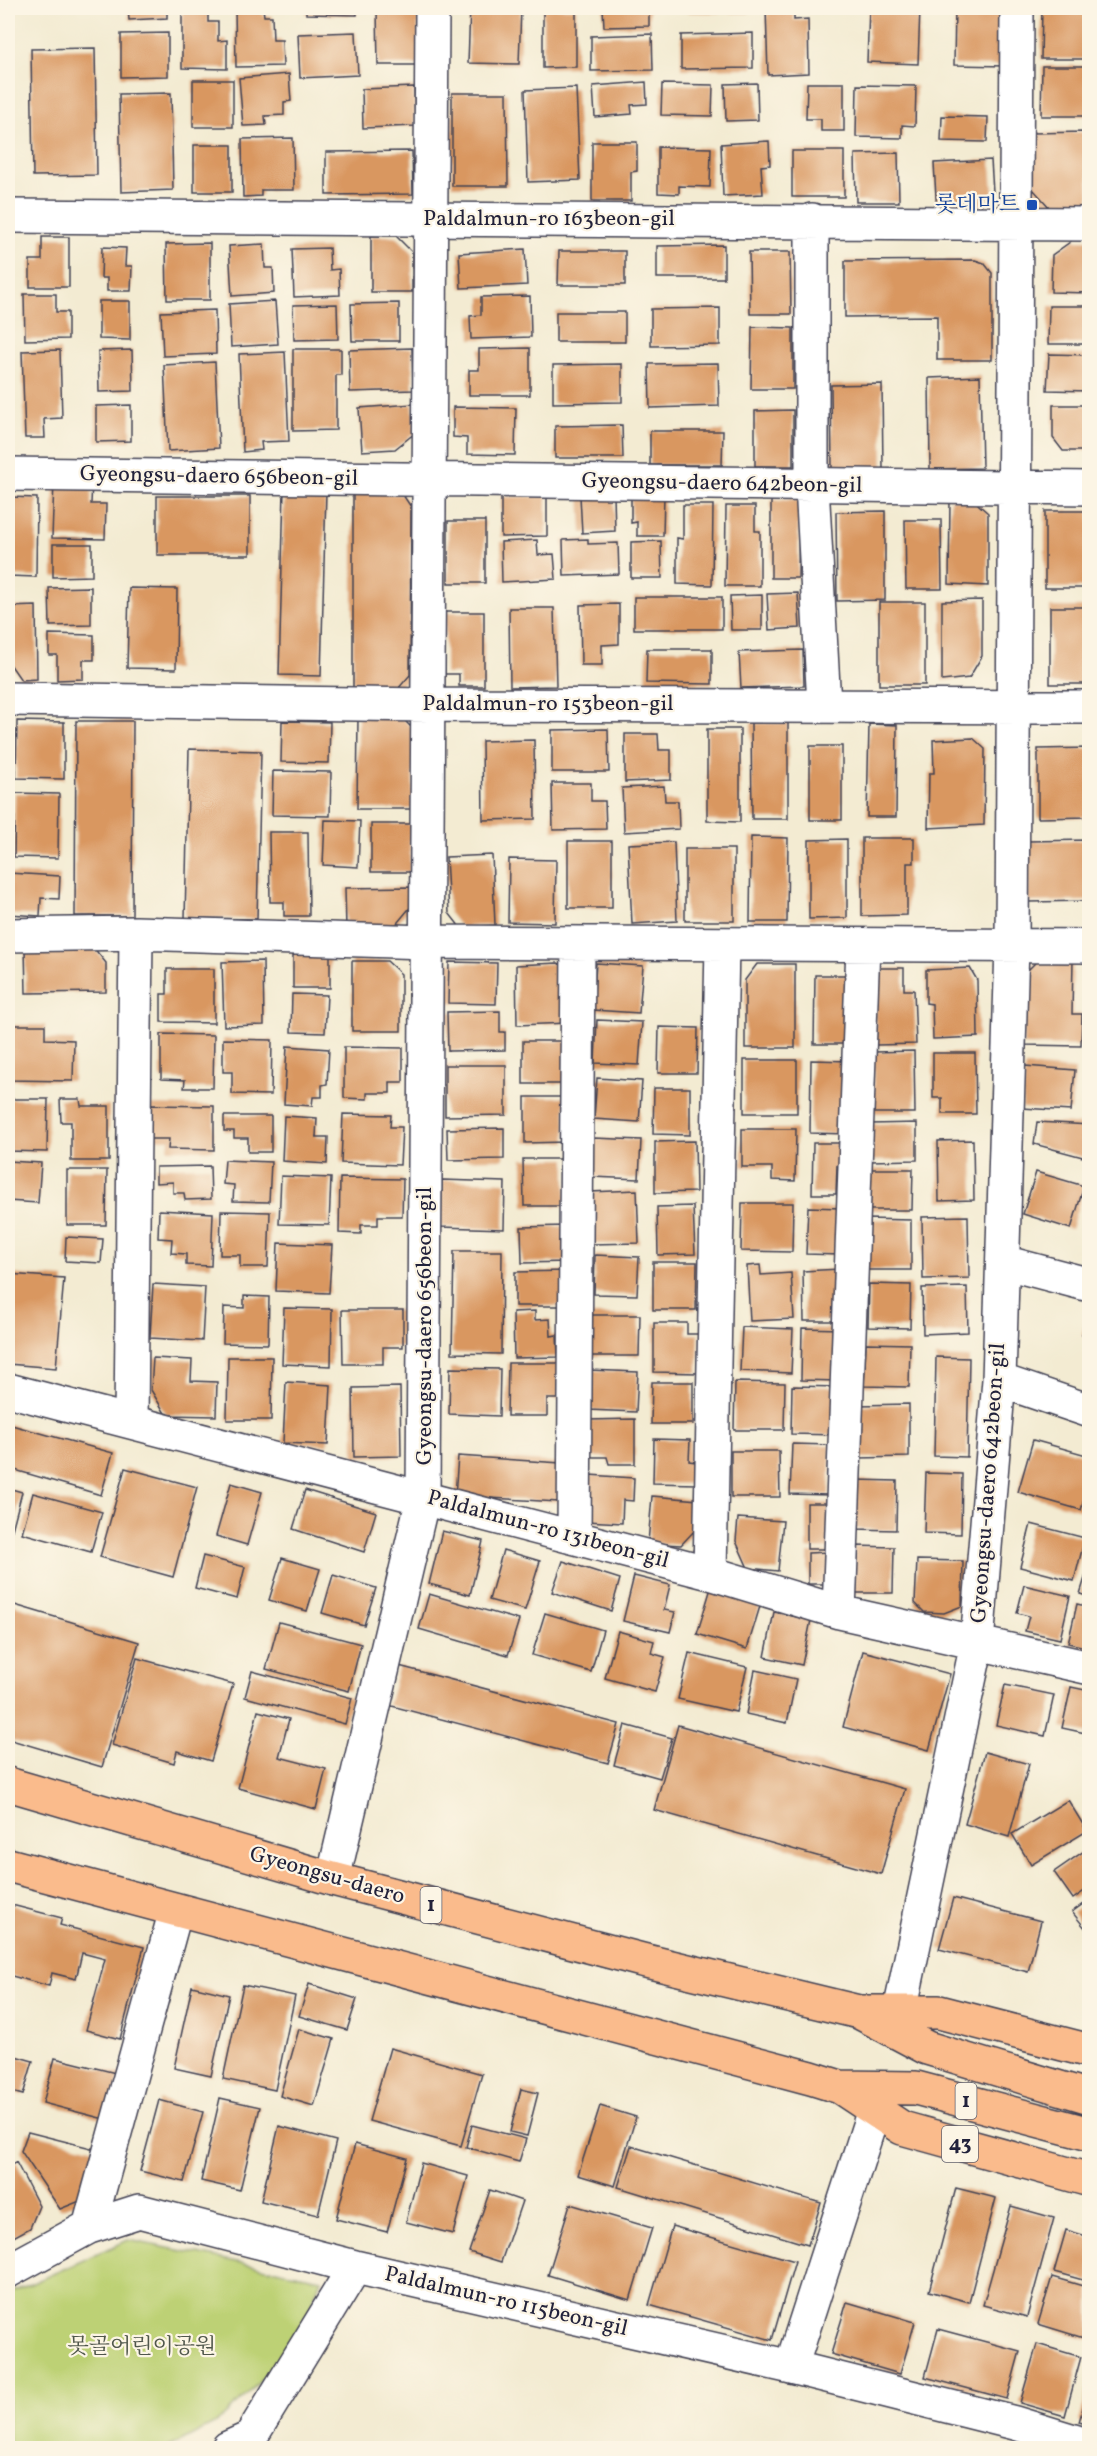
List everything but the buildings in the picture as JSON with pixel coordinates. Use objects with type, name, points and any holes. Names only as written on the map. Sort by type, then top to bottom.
[{"type":"main road","name":"Gyeongsu-daero","points":[[8,1784],[333,1879],[642,1960],[859,2012],[927,2048],[1089,2097]]},
{"type":"main road","name":"1","points":[[8,1865],[840,2087],[916,2088],[1089,2134]]},
{"type":"main road","name":"Gyeongsu-daero","points":[[859,2012],[939,2012],[1089,2051]]},
{"type":"main road","name":"43","points":[[840,2087],[902,2128],[1089,2180]]},
{"type":"street","name":"Gyeongsu-daero 656beon-gil","points":[[333,1879],[423,1498],[432,8]]},
{"type":"street","name":"Gyeongsu-daero 642beon-gil","points":[[900,2011],[977,1644],[999,1380],[1012,946],[1017,8]]},
{"type":"street","name":"Paldalmun-ro 163beon-gil","points":[[8,216],[812,220],[1089,224]]},
{"type":"street","points":[[812,220],[812,485],[824,705]]},
{"type":"street","name":"Gyeongsu-daero 656beon-gil","points":[[8,474],[430,480]]},
{"type":"street","name":"Gyeongsu-daero 642beon-gil","points":[[430,480],[1089,488]]},
{"type":"street","name":"Paldalmun-ro 153beon-gil","points":[[8,699],[429,705],[1089,707]]},
{"type":"street","points":[[131,1421],[136,933]]},
{"type":"street","points":[[8,935],[136,933],[427,942],[1089,946]]},
{"type":"street","points":[[574,1537],[578,943]]},
{"type":"street","points":[[710,1573],[722,944]]},
{"type":"street","points":[[839,1612],[863,945]]},
{"type":"street","points":[[1003,1262],[1089,1286]]},
{"type":"street","points":[[999,1380],[1089,1411]]},
{"type":"street","name":"Paldalmun-ro 131beon-gil","points":[[8,1390],[710,1573],[839,1612],[1089,1668]]},
{"type":"street","points":[[89,2227],[176,1910]]},
{"type":"street","points":[[791,2367],[874,2110]]},
{"type":"street","name":"Paldalmun-ro 115beon-gil","points":[[8,2271],[89,2227],[139,2211],[355,2267],[791,2367],[1013,2436],[1089,2445]]},
{"type":"street","points":[[244,2445],[355,2267]]},
{"type":"green space","name":"못골어린이공원","points":[[128,2240],[321,2279],[298,2340],[249,2393],[216,2423],[167,2448],[8,2448],[8,2294]]},
{"type":"place","name":"롯데마트","points":[[1032,205]]}]
